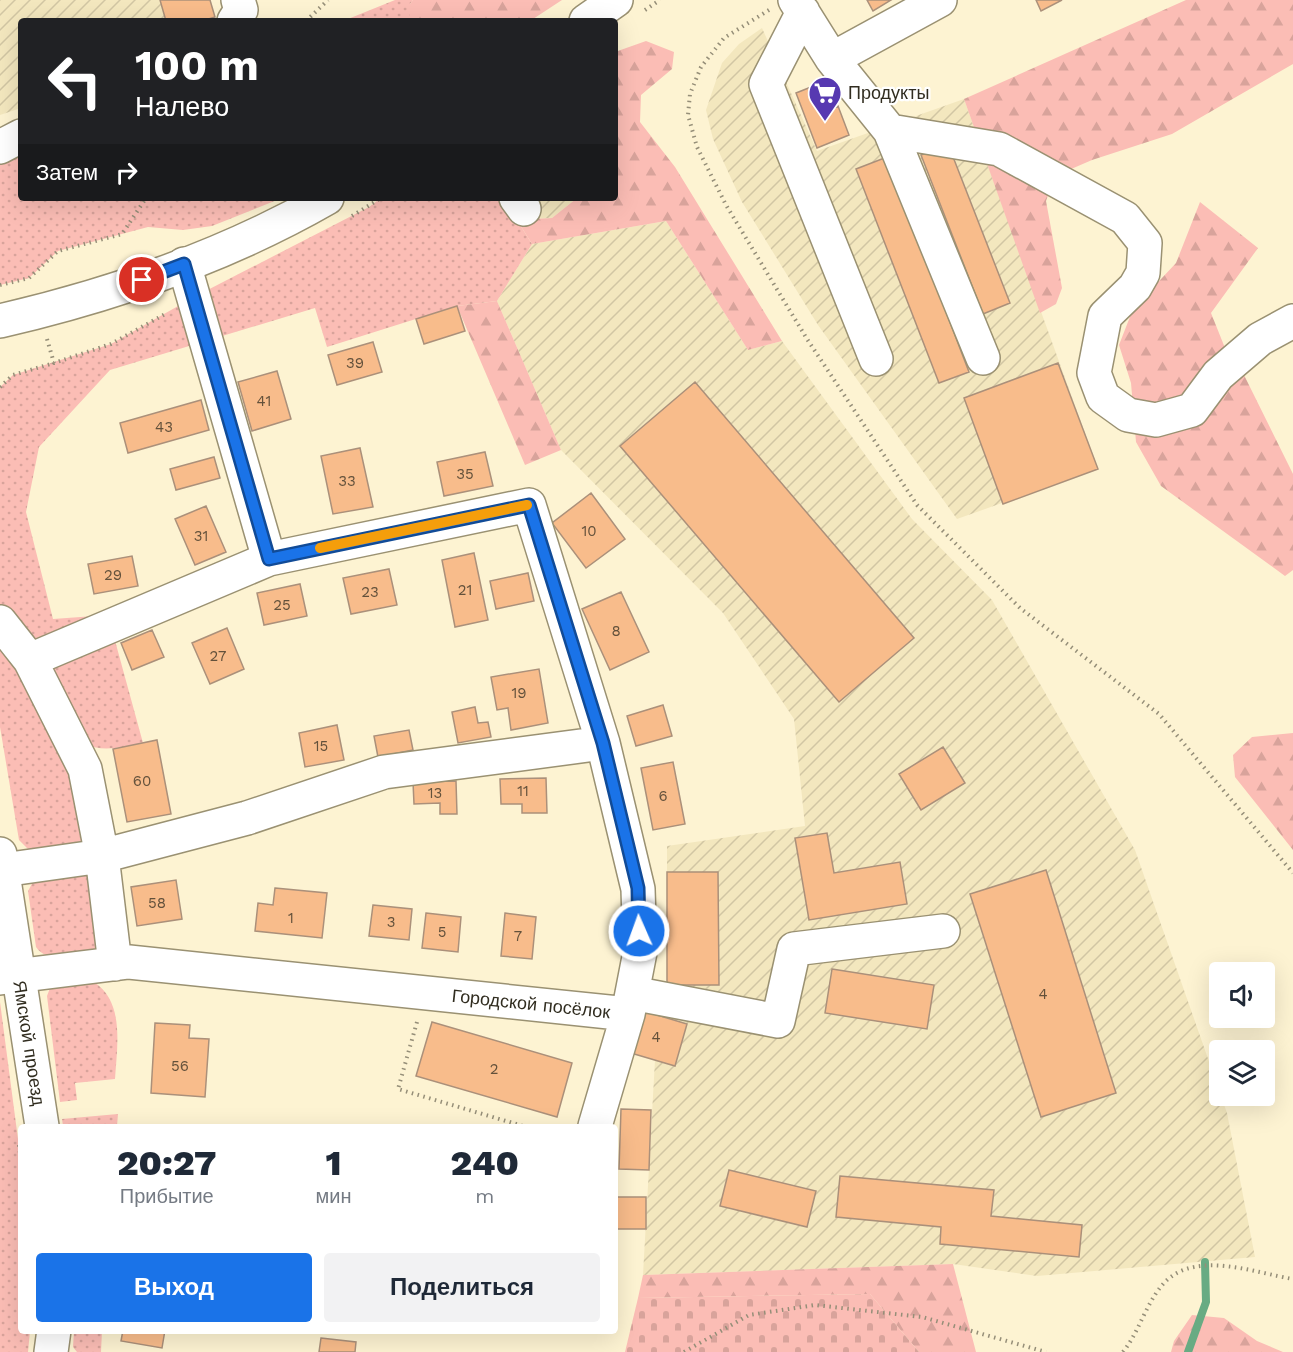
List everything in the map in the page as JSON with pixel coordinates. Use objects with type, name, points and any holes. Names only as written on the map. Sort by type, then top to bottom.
[{"type":"street","points":[[590,18],[616,0]]},
{"type":"street","points":[[831,59],[940,0]]},
{"type":"street","points":[[791,6],[890,131],[983,358]]},
{"type":"street","points":[[791,6],[766,84],[876,359]]},
{"type":"street","points":[[890,131],[999,149],[1125,218],[1145,243],[1143,273],[1135,287],[1106,316],[1094,373],[1103,397],[1128,415],[1156,420],[1192,410],[1218,375],[1260,339],[1293,321]]},
{"type":"street","points":[[0,147],[18,138]]},
{"type":"street","points":[[0,321],[99,295],[184,264],[264,230],[321,201]]},
{"type":"street","points":[[30,660],[269,559],[184,264]]},
{"type":"street","name":"Городской посёлок","points":[[9,976],[129,962],[425,993],[630,1004],[640,952],[638,888],[603,743],[529,505],[269,559]]},
{"type":"street","points":[[0,622],[30,660],[85,769],[102,856],[115,964]]},
{"type":"street","points":[[1,862],[102,856],[247,818],[384,772],[603,743]]},
{"type":"street","name":"Ямской проезд","points":[[1,862],[9,976],[42,1124]]},
{"type":"street","points":[[596,1124],[630,1004],[778,1021],[795,948],[943,931]]},
{"type":"street","points":[[51,1352],[53,1334]]},
{"type":"path","points":[[309,18],[328,0]]},
{"type":"path","points":[[791,6],[724,38],[701,67],[690,94],[688,115],[697,147],[737,225],[807,339],[917,505],[1020,608],[1159,714],[1293,873]]},
{"type":"path","points":[[0,285],[29,278],[58,251],[122,234],[144,201]]},
{"type":"path","points":[[0,387],[13,375],[54,363]]},
{"type":"path","points":[[425,993],[398,1089],[516,1124]]},
{"type":"path","points":[[1124,1352],[1167,1280],[1192,1268],[1214,1265],[1293,1280]]},
{"type":"path","points":[[684,1352],[749,1315],[815,1305],[922,1317],[1046,1352]]},
{"type":"shaded area","points":[[0,0],[210,0],[215,17],[213,18],[18,18],[18,109],[0,115]]},
{"type":"shaded area","points":[[762,28],[817,151],[964,99],[1098,469],[957,519],[818,325],[742,202],[713,139],[706,110],[722,63],[739,44]]},
{"type":"shaded area","points":[[502,201],[573,201],[552,218],[517,220]]},
{"type":"shaded area","points":[[666,221],[748,350],[782,341],[912,519],[992,600],[1135,850],[1209,1062],[1209,1106],[1225,1106],[1227,1113],[1255,1257],[1037,1276],[953,1264],[643,1275],[655,1060],[675,1066],[687,1024],[663,1016],[667,985],[667,846],[805,826],[794,719],[723,613],[561,450],[497,301],[532,244]]},
{"type":"green space","points":[[395,0],[413,0],[410,4],[410,18],[350,18]]},
{"type":"green space","points":[[413,0],[562,0],[535,18],[410,18],[410,4]]},
{"type":"green space","points":[[1186,0],[1293,0],[1293,64],[1172,134],[1092,160],[1055,176],[1046,201],[1062,288],[1056,304],[1040,313],[964,99]]},
{"type":"green space","points":[[646,41],[674,52],[672,69],[641,95],[640,122],[675,167],[782,341],[748,350],[666,221],[532,244],[517,220],[552,218],[573,201],[618,201],[618,51]]},
{"type":"green space","points":[[18,153],[18,201],[274,201],[212,226],[183,230],[148,227],[58,251],[29,278],[0,285],[0,160]]},
{"type":"green space","points":[[377,201],[502,201],[532,244],[497,301],[457,306],[327,347],[315,308],[110,370],[39,447],[26,512],[53,619],[108,615],[44,641],[28,636],[0,608],[0,387],[13,375],[111,344],[194,297]]},
{"type":"green space","points":[[1200,202],[1258,248],[1211,313],[1225,348],[1244,375],[1293,474],[1293,570],[1285,576],[1161,486],[1136,442],[1131,383],[1119,345],[1133,309],[1176,263]]},
{"type":"green space","points":[[497,301],[561,450],[525,465],[457,306]]},
{"type":"green space","points":[[0,635],[76,775],[85,842],[30,851],[19,840],[0,727]]},
{"type":"green space","points":[[114,637],[143,743],[97,748],[83,743],[49,667]]},
{"type":"green space","points":[[1293,733],[1293,850],[1235,777],[1233,755],[1252,737]]},
{"type":"green space","points":[[95,871],[105,952],[68,957],[49,956],[42,953],[36,947],[28,891],[34,880]]},
{"type":"green space","points":[[94,982],[111,1001],[115,1013],[117,1040],[115,1079],[75,1083],[77,1100],[60,1102],[47,996],[50,988]]},
{"type":"green space","points":[[0,1002],[18,1139],[18,1334],[30,1334],[28,1352],[0,1352]]},
{"type":"green space","points":[[118,1114],[117,1124],[63,1124],[62,1119]]},
{"type":"green space","points":[[953,1264],[976,1352],[919,1352],[870,1294],[638,1298],[643,1275]]},
{"type":"green space","points":[[870,1294],[919,1352],[625,1352],[638,1298]]},
{"type":"green space","points":[[1192,1315],[1224,1318],[1257,1341],[1283,1352],[1171,1352],[1174,1341]]},
{"type":"green space","points":[[74,1334],[102,1334],[101,1352],[77,1352],[73,1347]]},
{"type":"building","points":[[160,0],[210,0],[215,17],[212,18],[165,18]]},
{"type":"building","points":[[867,0],[891,0],[873,11]]},
{"type":"building","points":[[1036,0],[1062,0],[1041,11]]},
{"type":"building","name":"Продукты","points":[[821,83],[831,109],[838,106],[849,135],[817,148],[796,93]]},
{"type":"building","points":[[948,144],[1010,303],[983,314],[921,155]]},
{"type":"building","points":[[887,157],[969,372],[939,383],[856,169]]},
{"type":"building","points":[[457,306],[465,331],[424,344],[416,319]]},
{"type":"building","points":[[373,342],[382,372],[337,385],[328,355]]},
{"type":"building","points":[[1058,363],[1098,469],[1003,504],[964,398]]},
{"type":"building","points":[[277,371],[291,419],[252,431],[238,382]]},
{"type":"building","points":[[695,382],[914,638],[839,702],[620,446]]},
{"type":"building","points":[[201,400],[209,430],[128,453],[120,423]]},
{"type":"building","points":[[360,448],[373,507],[333,514],[321,456]]},
{"type":"building","points":[[485,452],[493,486],[444,496],[437,462]]},
{"type":"building","points":[[214,457],[220,478],[176,490],[170,469]]},
{"type":"building","points":[[591,493],[625,539],[586,568],[552,523]]},
{"type":"building","points":[[206,506],[226,552],[195,565],[175,519]]},
{"type":"building","points":[[474,553],[488,620],[455,627],[442,560]]},
{"type":"building","points":[[132,556],[138,586],[94,594],[88,564]]},
{"type":"building","points":[[389,569],[397,605],[351,614],[343,578]]},
{"type":"building","points":[[528,573],[534,601],[496,609],[490,581]]},
{"type":"building","points":[[300,584],[307,616],[264,625],[257,593]]},
{"type":"building","points":[[621,592],[649,652],[610,670],[582,609]]},
{"type":"building","points":[[227,628],[244,669],[210,684],[192,643]]},
{"type":"building","points":[[152,630],[164,657],[132,670],[121,643]]},
{"type":"building","points":[[539,669],[548,723],[511,730],[508,708],[497,710],[491,677]]},
{"type":"building","points":[[663,705],[672,736],[636,746],[627,716]]},
{"type":"building","points":[[475,707],[478,723],[488,722],[491,737],[458,743],[452,712]]},
{"type":"building","points":[[337,725],[344,760],[305,767],[299,733]]},
{"type":"building","points":[[409,730],[413,750],[378,757],[374,736]]},
{"type":"building","points":[[157,740],[171,814],[127,822],[113,749]]},
{"type":"building","points":[[943,747],[965,783],[921,810],[899,774]]},
{"type":"building","points":[[673,762],[685,824],[653,830],[641,768]]},
{"type":"building","points":[[546,778],[547,813],[522,813],[522,804],[501,804],[500,779]]},
{"type":"building","points":[[456,781],[457,814],[440,814],[440,803],[414,804],[413,782]]},
{"type":"building","points":[[827,833],[834,873],[900,862],[907,904],[809,920],[795,838]]},
{"type":"building","points":[[1046,870],[1116,1093],[1041,1117],[970,894]]},
{"type":"building","points":[[667,872],[718,872],[719,985],[667,985]]},
{"type":"building","points":[[176,880],[182,919],[137,926],[131,887]]},
{"type":"building","points":[[275,888],[327,893],[322,938],[255,931],[258,903],[273,905]]},
{"type":"building","points":[[373,905],[412,909],[409,940],[369,936]]},
{"type":"building","points":[[426,913],[461,917],[458,952],[422,948]]},
{"type":"building","points":[[505,913],[536,917],[532,959],[501,956]]},
{"type":"building","points":[[832,969],[934,985],[927,1029],[825,1013]]},
{"type":"building","points":[[637,1009],[687,1024],[675,1066],[624,1051]]},
{"type":"building","points":[[432,1022],[572,1063],[557,1117],[416,1076]]},
{"type":"building","points":[[155,1023],[190,1025],[189,1038],[209,1039],[205,1097],[151,1093]]},
{"type":"building","points":[[621,1109],[651,1110],[649,1170],[619,1169]]},
{"type":"building","points":[[729,1170],[816,1191],[807,1227],[720,1206]]},
{"type":"building","points":[[840,1176],[994,1190],[991,1216],[1082,1225],[1079,1257],[940,1244],[941,1227],[836,1217]]},
{"type":"building","points":[[618,1197],[646,1197],[646,1229],[618,1229]]},
{"type":"building","points":[[122,1334],[164,1334],[162,1348],[121,1341]]},
{"type":"building","points":[[321,1338],[356,1342],[355,1352],[319,1352]]},
{"type":"waterway","points":[[1188,1352],[1206,1302],[1205,1262]]},
{"type":"slow traffic","points":[[320,548],[527,505]]},
{"type":"place","name":"Продукты","points":[[825,122]]},
{"type":"route","points":[[142,280],[184,264],[269,559],[529,505],[603,743],[638,888],[639,931]]}]
